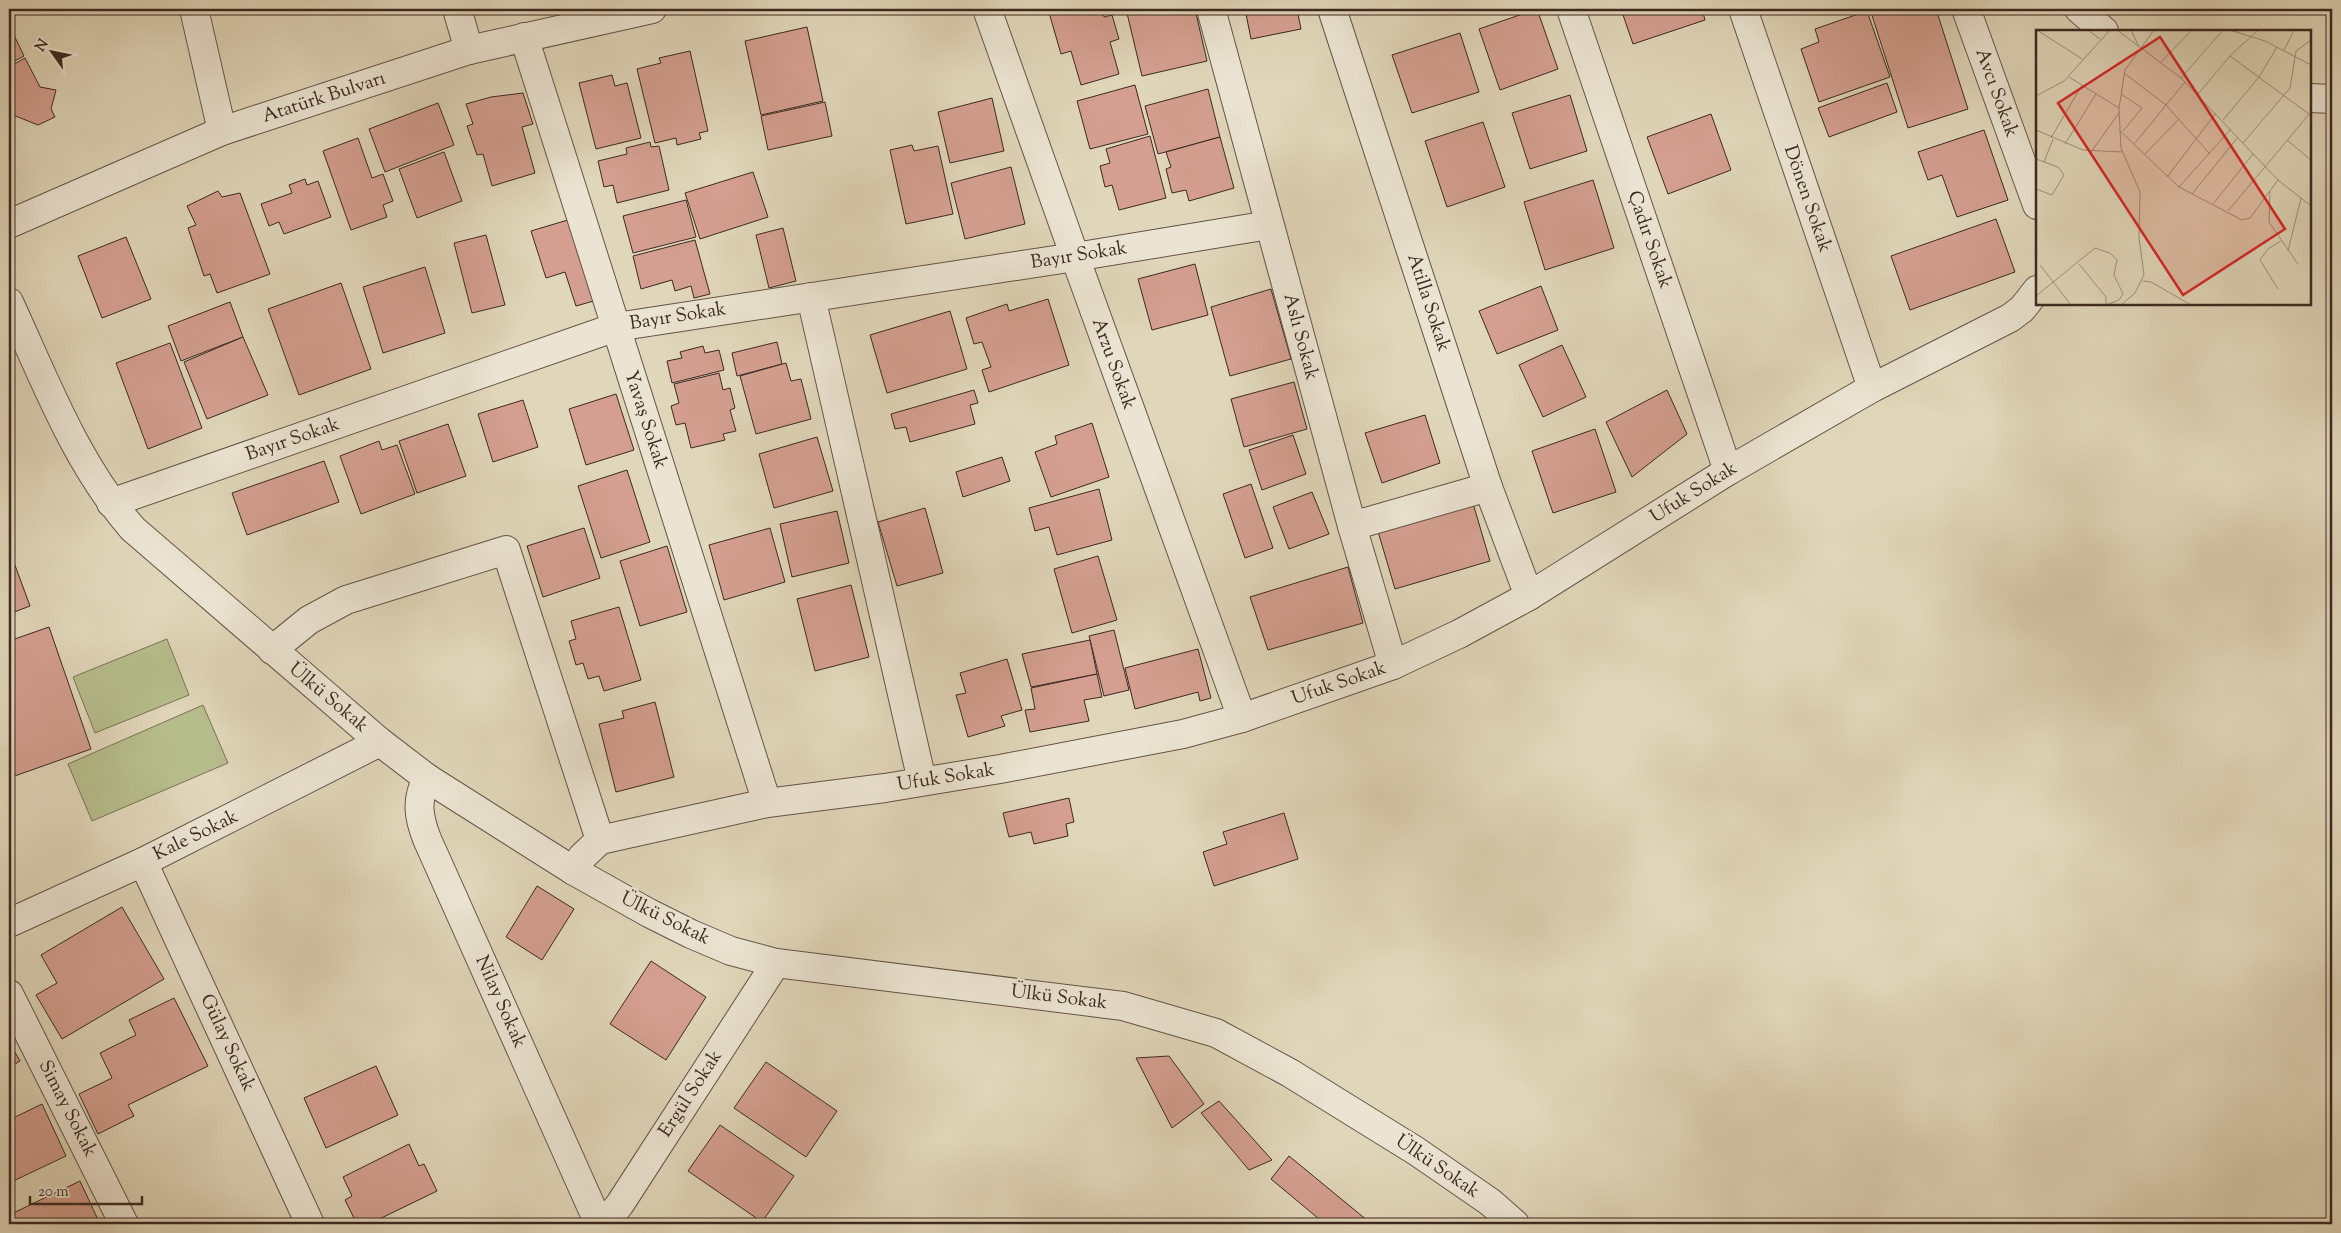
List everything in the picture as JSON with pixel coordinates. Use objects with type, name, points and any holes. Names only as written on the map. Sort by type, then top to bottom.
[{"type":"street","points":[[194,9],[222,131]]},
{"type":"street","points":[[457,9],[469,50]]},
{"type":"street","name":"Atatürk Bulvarı","points":[[9,224],[222,131],[469,50],[652,9]]},
{"type":"street","name":"Arzu Sokak","points":[[987,9],[1242,718]]},
{"type":"street","name":"Aslı Sokak","points":[[1211,9],[1352,526],[1393,665]]},
{"type":"street","name":"Atilla Sokak","points":[[1332,9],[1488,487],[1529,596]]},
{"type":"street","name":"Çadır Sokak","points":[[1571,9],[1728,472]]},
{"type":"street","name":"Dönen Sokak","points":[[1743,9],[1872,388]]},
{"type":"street","name":"Avcı Sokak","points":[[1966,9],[2036,202]]},
{"type":"street","points":[[2079,9],[2103,30]]},
{"type":"street","name":"Yavaş Sokak","points":[[524,37],[767,803]]},
{"type":"street","points":[[2311,98],[2332,98]]},
{"type":"street","name":"Bayır Sokak","points":[[110,504],[616,327],[1075,257],[1270,225]]},
{"type":"street","name":"Ufuk Sokak","points":[[600,840],[767,803],[922,781],[1119,748],[1242,718],[1393,665],[1459,634],[1529,596],[1728,472],[1872,388],[2010,318],[2035,294]]},
{"type":"street","points":[[811,297],[922,781]]},
{"type":"street","name":"Ülkü Sokak","points":[[9,302],[80,453],[110,504],[156,551],[380,742],[428,778],[574,871],[691,934],[731,951],[776,963],[1123,1006],[1167,1017],[1216,1033],[1290,1073],[1416,1151],[1490,1202],[1515,1224]]},
{"type":"street","points":[[1352,526],[1488,487]]},
{"type":"street","points":[[272,650],[308,620],[346,600],[506,550],[600,840],[582,857],[574,871]]},
{"type":"street","name":"Kale Sokak","points":[[9,923],[144,862],[380,742]]},
{"type":"street","name":"Nilay Sokak","points":[[428,778],[422,789],[419,804],[422,825],[599,1224]]},
{"type":"street","name":"Gülay Sokak","points":[[144,862],[310,1224]]},
{"type":"street","name":"Ergül Sokak","points":[[604,1224],[620,1204],[776,963]]},
{"type":"street","name":"Simay Sokak","points":[[9,994],[124,1224]]},
{"type":"green space","points":[[167,639],[189,695],[95,733],[73,677]]},
{"type":"green space","points":[[203,705],[228,763],[92,821],[68,764]]},
{"type":"building","points":[[1048,9],[1102,9],[1104,17],[1112,15],[1119,39],[1110,42],[1119,74],[1081,85],[1071,51],[1061,54]]},
{"type":"building","points":[[1126,9],[1195,9],[1207,61],[1142,76]]},
{"type":"building","points":[[1245,9],[1297,9],[1301,29],[1251,39]]},
{"type":"building","points":[[1537,9],[1558,69],[1500,90],[1479,29]]},
{"type":"building","points":[[1621,9],[1702,9],[1705,20],[1633,44]]},
{"type":"building","points":[[1870,9],[1936,9],[1968,109],[1908,128]]},
{"type":"building","points":[[1867,11],[1890,77],[1819,102],[1801,49],[1819,42],[1815,29]]},
{"type":"building","points":[[807,27],[823,101],[761,115],[745,41]]},
{"type":"building","points":[[11,29],[24,56],[9,64],[9,30]]},
{"type":"building","points":[[1460,33],[1479,92],[1412,113],[1392,55]]},
{"type":"building","points":[[690,51],[708,131],[699,133],[701,139],[677,145],[676,138],[655,143],[637,69],[661,63],[659,58]]},
{"type":"building","points":[[25,58],[40,87],[56,90],[51,109],[55,117],[38,125],[13,115],[9,108],[9,67]]},
{"type":"building","points":[[612,75],[615,86],[627,83],[641,138],[596,149],[579,83]]},
{"type":"building","points":[[1887,83],[1897,112],[1829,137],[1818,108]]},
{"type":"building","points":[[1135,85],[1148,134],[1090,149],[1077,101]]},
{"type":"building","points":[[1208,89],[1220,137],[1158,154],[1145,106]]},
{"type":"building","points":[[523,93],[533,124],[522,127],[535,173],[492,186],[483,154],[477,155],[467,126],[473,124],[466,104],[491,97]]},
{"type":"building","points":[[1570,95],[1587,151],[1530,169],[1512,113]]},
{"type":"building","points":[[992,98],[1004,151],[950,163],[938,112]]},
{"type":"building","points":[[825,102],[832,136],[768,150],[761,116]]},
{"type":"building","points":[[438,103],[454,145],[385,172],[369,129]]},
{"type":"building","points":[[1711,114],[1731,170],[1668,194],[1647,137]]},
{"type":"building","points":[[1483,122],[1505,187],[1447,207],[1425,141]]},
{"type":"building","points":[[1984,130],[2008,200],[1957,217],[1942,175],[1928,180],[1918,152]]},
{"type":"building","points":[[1150,136],[1166,198],[1119,210],[1112,185],[1105,187],[1100,166],[1110,163],[1106,149]]},
{"type":"building","points":[[1220,137],[1234,188],[1189,201],[1186,190],[1172,193],[1166,169],[1171,167],[1166,152]]},
{"type":"building","points":[[358,138],[372,178],[383,174],[393,201],[383,205],[387,217],[351,230],[323,151]]},
{"type":"building","points":[[650,142],[651,147],[659,146],[669,190],[617,203],[613,185],[604,187],[598,161],[627,154],[626,148]]},
{"type":"building","points":[[912,145],[914,151],[938,146],[953,214],[906,224],[890,150]]},
{"type":"building","points":[[444,152],[462,201],[417,218],[399,169]]},
{"type":"building","points":[[1011,167],[1025,224],[965,239],[951,183]]},
{"type":"building","points":[[753,172],[768,217],[700,239],[685,193]]},
{"type":"building","points":[[305,179],[307,185],[318,181],[331,217],[284,234],[279,222],[269,226],[261,204],[292,193],[289,185]]},
{"type":"building","points":[[1593,180],[1614,248],[1545,270],[1524,202]]},
{"type":"building","points":[[218,191],[222,197],[240,193],[270,274],[217,293],[210,274],[204,276],[188,228],[196,225],[187,206]]},
{"type":"building","points":[[686,200],[696,237],[633,253],[623,216]]},
{"type":"building","points":[[571,219],[597,300],[576,306],[565,272],[546,278],[531,231]]},
{"type":"building","points":[[1996,219],[2015,272],[1910,310],[1891,256]]},
{"type":"building","points":[[783,228],[796,281],[769,288],[756,235]]},
{"type":"building","points":[[486,235],[505,305],[472,313],[454,243]]},
{"type":"building","points":[[126,237],[151,299],[102,318],[78,256]]},
{"type":"building","points":[[695,240],[710,294],[694,298],[691,286],[675,291],[672,280],[641,289],[633,256]]},
{"type":"building","points":[[1195,264],[1208,315],[1152,330],[1138,279]]},
{"type":"building","points":[[425,267],[445,333],[383,353],[363,287]]},
{"type":"building","points":[[341,283],[371,369],[299,395],[268,309]]},
{"type":"building","points":[[1541,286],[1558,330],[1497,354],[1479,311]]},
{"type":"building","points":[[1271,289],[1291,359],[1230,376],[1211,307]]},
{"type":"building","points":[[1048,299],[1069,365],[989,392],[982,370],[991,367],[982,342],[974,344],[966,318],[1007,304],[1009,311]]},
{"type":"building","points":[[230,302],[243,337],[181,361],[168,326]]},
{"type":"building","points":[[950,311],[967,369],[887,393],[870,335]]},
{"type":"building","points":[[243,337],[268,395],[207,419],[184,362]]},
{"type":"building","points":[[777,342],[782,364],[737,376],[732,353]]},
{"type":"building","points":[[170,343],[202,428],[148,449],[116,363]]},
{"type":"building","points":[[1562,345],[1586,397],[1543,417],[1519,365]]},
{"type":"building","points":[[703,346],[705,353],[719,350],[724,370],[672,383],[667,361],[682,358],[680,352]]},
{"type":"building","points":[[786,363],[791,381],[801,379],[811,419],[756,434],[740,376]]},
{"type":"building","points":[[719,373],[723,390],[730,388],[735,408],[730,410],[736,431],[723,434],[725,440],[691,448],[685,423],[676,425],[671,406],[679,403],[674,384]]},
{"type":"building","points":[[1294,382],[1307,429],[1244,447],[1231,399]]},
{"type":"building","points":[[974,390],[978,403],[970,405],[975,424],[910,442],[906,427],[895,429],[891,414]]},
{"type":"building","points":[[1667,390],[1687,434],[1632,477],[1606,422]]},
{"type":"building","points":[[616,394],[634,450],[586,465],[569,409]]},
{"type":"building","points":[[523,400],[538,447],[493,462],[478,414]]},
{"type":"building","points":[[1425,415],[1440,463],[1382,483],[1365,433]]},
{"type":"building","points":[[1092,423],[1109,477],[1051,497],[1035,452],[1057,444],[1055,436]]},
{"type":"building","points":[[448,424],[466,476],[417,493],[399,441]]},
{"type":"building","points":[[1595,429],[1616,492],[1553,513],[1532,451]]},
{"type":"building","points":[[1293,435],[1306,474],[1262,490],[1249,450]]},
{"type":"building","points":[[817,437],[833,491],[774,508],[759,454]]},
{"type":"building","points":[[379,441],[382,450],[397,445],[415,494],[361,514],[340,456]]},
{"type":"building","points":[[1002,457],[1010,481],[963,497],[956,472]]},
{"type":"building","points":[[324,461],[339,502],[247,535],[232,493]]},
{"type":"building","points":[[627,470],[650,542],[601,558],[578,486]]},
{"type":"building","points":[[1251,484],[1273,548],[1245,558],[1223,494]]},
{"type":"building","points":[[1099,489],[1112,540],[1057,555],[1049,527],[1035,531],[1029,508]]},
{"type":"building","points":[[1312,492],[1329,534],[1289,549],[1273,507]]},
{"type":"building","points":[[1472,500],[1490,561],[1395,589],[1377,528]]},
{"type":"building","points":[[925,508],[943,573],[897,586],[878,522]]},
{"type":"building","points":[[837,511],[849,563],[792,577],[780,524]]},
{"type":"building","points":[[584,528],[600,578],[543,597],[527,546]]},
{"type":"building","points":[[770,528],[785,582],[724,600],[709,545]]},
{"type":"building","points":[[667,546],[687,612],[640,626],[620,561]]},
{"type":"building","points":[[9,549],[30,606],[9,614]]},
{"type":"building","points":[[1098,556],[1117,620],[1072,633],[1054,569]]},
{"type":"building","points":[[1348,567],[1363,623],[1268,650],[1250,597]]},
{"type":"building","points":[[851,585],[869,657],[815,671],[797,599]]},
{"type":"building","points":[[619,607],[641,680],[604,691],[599,676],[588,679],[583,663],[576,665],[569,641],[576,639],[571,621]]},
{"type":"building","points":[[49,627],[91,749],[9,778],[9,641]]},
{"type":"building","points":[[1114,630],[1129,690],[1104,696],[1089,636]]},
{"type":"building","points":[[1090,640],[1097,674],[1031,687],[1022,654]]},
{"type":"building","points":[[1198,649],[1211,698],[1200,701],[1198,692],[1135,709],[1125,668]]},
{"type":"building","points":[[1007,659],[1022,710],[1001,716],[1005,726],[968,737],[956,695],[966,693],[960,673]]},
{"type":"building","points":[[1097,674],[1102,697],[1084,700],[1089,721],[1030,732],[1025,710],[1035,709],[1031,688]]},
{"type":"building","points":[[655,702],[674,777],[616,792],[599,724],[624,718],[622,711]]},
{"type":"building","points":[[1069,798],[1074,822],[1066,824],[1068,836],[1034,844],[1031,832],[1009,837],[1003,813]]},
{"type":"building","points":[[1284,813],[1298,859],[1214,886],[1203,852],[1227,844],[1223,832]]},
{"type":"building","points":[[537,886],[574,909],[542,960],[506,937]]},
{"type":"building","points":[[122,907],[164,979],[62,1039],[36,995],[57,983],[41,955]]},
{"type":"building","points":[[651,961],[706,997],[666,1060],[610,1024]]},
{"type":"building","points":[[174,998],[208,1066],[128,1105],[134,1116],[98,1134],[79,1094],[112,1078],[100,1053],[136,1035],[129,1020]]},
{"type":"building","points":[[9,1042],[20,1061],[9,1068]]},
{"type":"building","points":[[1169,1056],[1204,1104],[1172,1128],[1136,1058]]},
{"type":"building","points":[[766,1062],[837,1111],[806,1157],[734,1108]]},
{"type":"building","points":[[376,1066],[398,1115],[326,1148],[304,1098]]},
{"type":"building","points":[[1219,1101],[1272,1160],[1249,1170],[1201,1113]]},
{"type":"building","points":[[42,1104],[66,1156],[9,1183],[9,1120]]},
{"type":"building","points":[[720,1125],[794,1176],[762,1222],[688,1171]]},
{"type":"building","points":[[409,1144],[419,1166],[424,1164],[437,1191],[369,1224],[357,1224],[345,1200],[352,1196],[343,1177]]},
{"type":"building","points":[[1289,1156],[1368,1221],[1363,1224],[1325,1224],[1271,1179]]},
{"type":"building","points":[[80,1181],[100,1224],[9,1224],[9,1215]]}]
